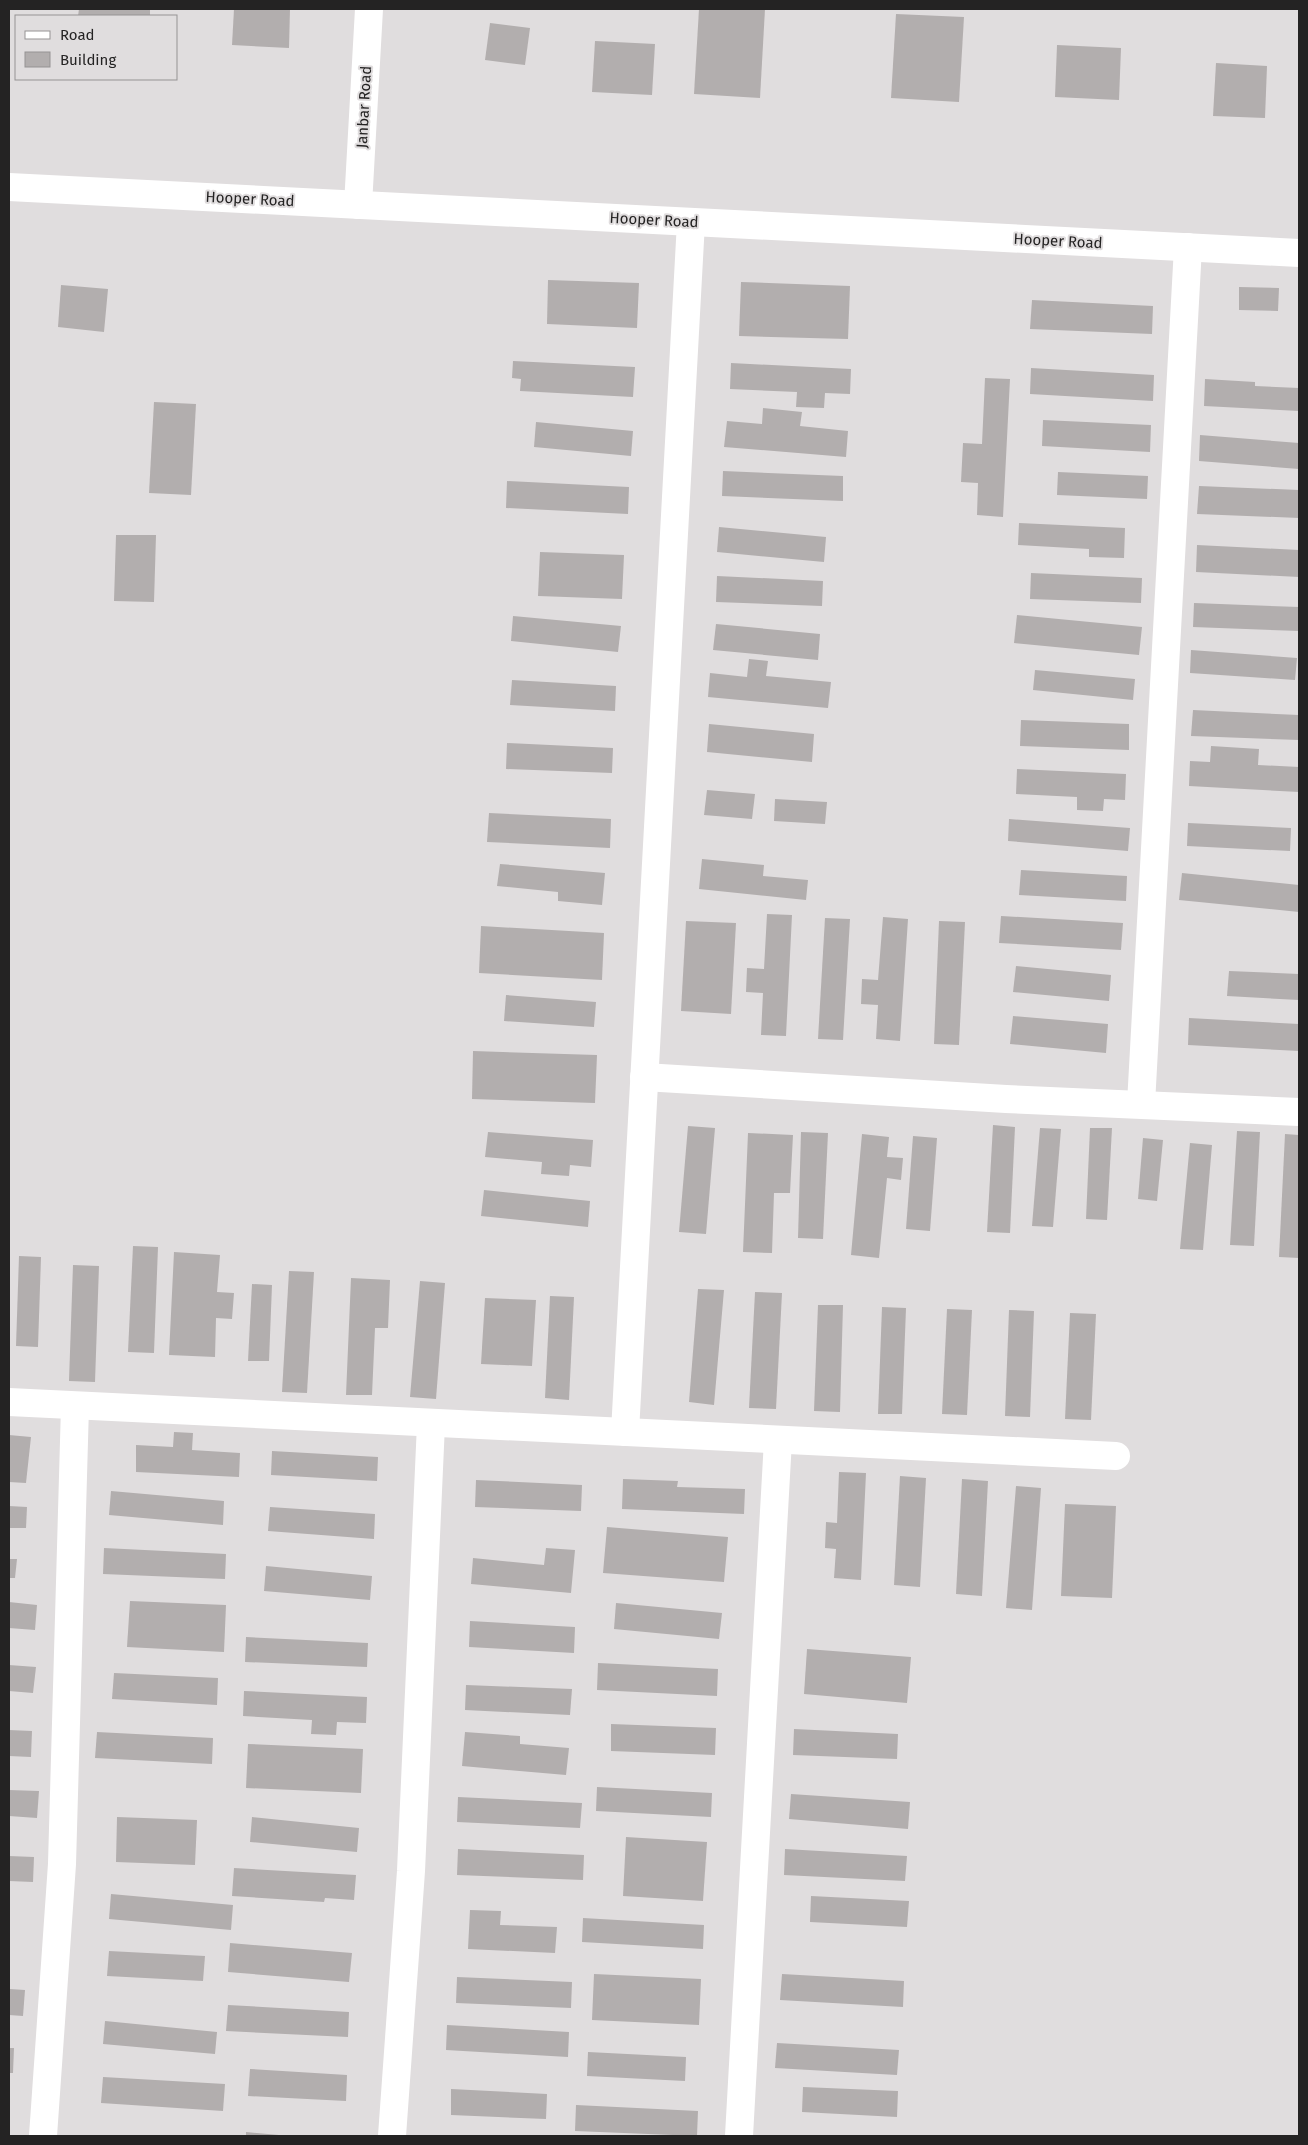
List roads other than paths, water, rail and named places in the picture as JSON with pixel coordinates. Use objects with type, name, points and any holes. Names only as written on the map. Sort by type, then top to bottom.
[{"type":"street","name":"Janbar Road","points":[[358,205],[370,9]]},
{"type":"street","name":"Hooper Road","points":[[9,188],[1299,252]]},
{"type":"street","points":[[625,1432],[692,222]]},
{"type":"street","points":[[1141,1104],[1188,247]]},
{"type":"street","points":[[644,1077],[1006,1099],[1299,1112]]},
{"type":"street","points":[[9,1402],[1116,1456]]},
{"type":"street","points":[[43,2136],[62,1864],[74,1406]]},
{"type":"street","points":[[392,2136],[411,1871],[432,1424]]},
{"type":"street","points":[[739,2136],[778,1440]]}]
